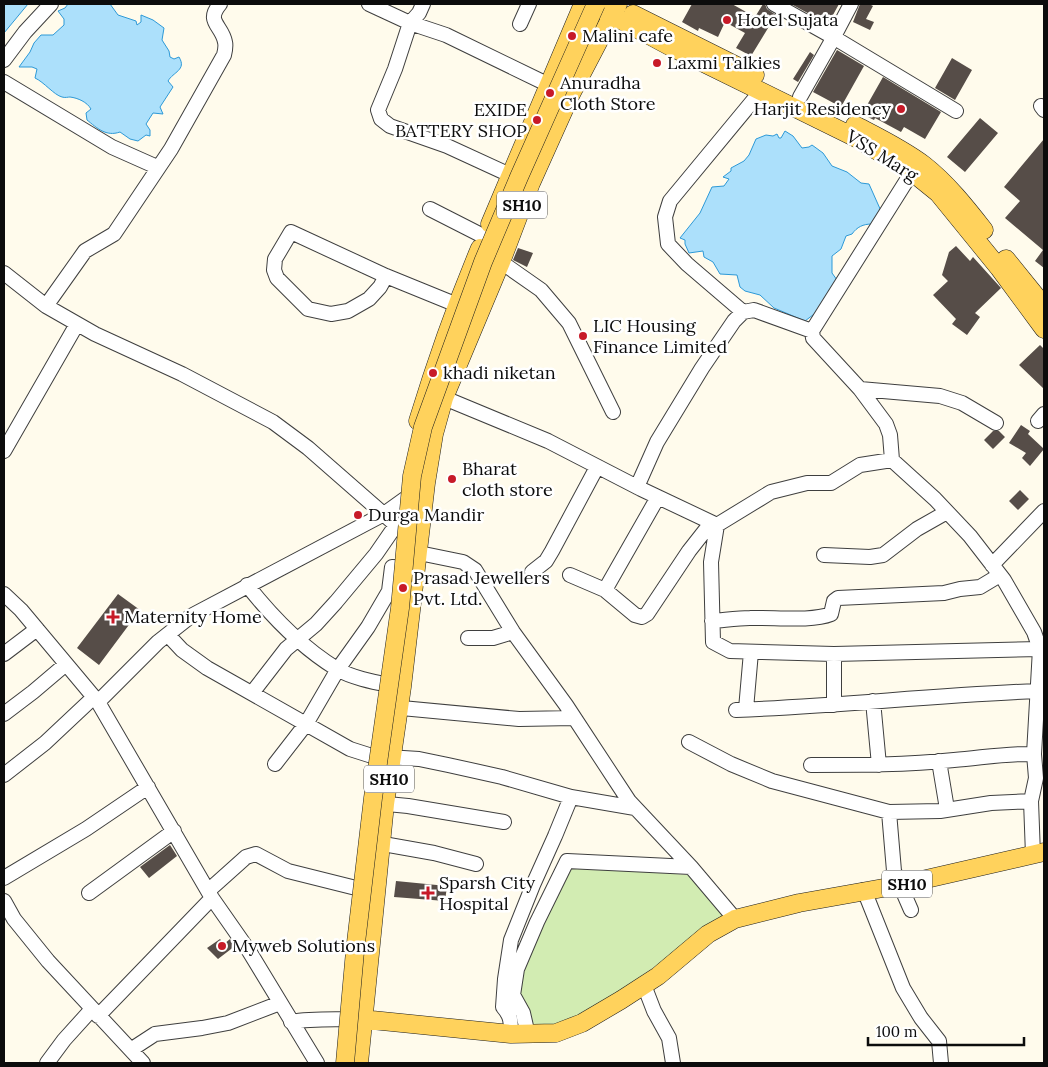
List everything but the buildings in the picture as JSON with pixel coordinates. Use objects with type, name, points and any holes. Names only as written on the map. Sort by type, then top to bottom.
[{"type":"main road","points":[[337,1063],[355,887],[398,567],[398,527],[411,451],[426,390],[456,304],[584,4]]},
{"type":"main road","name":"VSS Marg","points":[[591,4],[615,7],[671,47],[856,138],[942,190],[965,215],[1044,329]]},
{"type":"main road","points":[[345,1063],[355,951],[373,798],[400,608],[412,476],[418,448],[423,427],[474,285],[519,177],[596,4]]},
{"type":"main road","points":[[615,7],[800,97],[907,153],[925,166],[942,190]]},
{"type":"main road","name":"SH10","points":[[615,7],[571,94],[531,183],[501,262],[444,398],[434,434],[426,483],[400,708],[385,804],[377,893],[362,1019],[520,1034],[556,1033],[582,1023],[644,985],[658,976],[708,934],[739,918],[864,890],[900,886],[1038,854]]},
{"type":"main road","points":[[965,215],[1044,306]]},
{"type":"main road","points":[[359,1063],[362,1019]]},
{"type":"street","points":[[4,60],[25,32],[50,4]]},
{"type":"street","points":[[46,306],[85,251],[114,234],[157,167],[171,149],[224,55],[225,42],[214,21],[214,15],[220,4]]},
{"type":"street","points":[[369,4],[410,23],[446,35],[550,85]]},
{"type":"street","points":[[423,4],[419,13],[410,23],[395,69],[378,110],[380,119],[390,126],[447,146],[510,174]]},
{"type":"street","points":[[520,24],[529,4]]},
{"type":"street","points":[[774,4],[956,111]]},
{"type":"street","points":[[800,97],[850,4]]},
{"type":"street","points":[[4,82],[112,147],[157,167]]},
{"type":"street","points":[[743,312],[687,264],[668,244],[665,217],[670,201],[761,91]]},
{"type":"street","points":[[912,172],[812,331],[813,338],[860,389],[886,424],[890,435],[892,460],[935,499],[996,570],[1034,632],[1040,649],[1041,693],[1034,754],[1036,778],[1031,801],[1038,854]]},
{"type":"street","points":[[430,209],[485,237]]},
{"type":"street","points":[[386,276],[380,287],[369,299],[348,311],[331,314],[308,309],[277,278],[274,270],[275,259],[291,232],[386,276],[479,314]]},
{"type":"street","points":[[501,262],[541,290],[569,323],[613,412]]},
{"type":"street","points":[[4,273],[46,306],[95,334],[182,374],[273,422],[308,448],[384,514],[398,527],[418,554]]},
{"type":"street","points":[[637,487],[657,442],[697,376],[734,321],[743,312],[754,310],[812,331]]},
{"type":"street","points":[[4,451],[77,324]]},
{"type":"street","points":[[860,389],[940,396],[962,403],[996,423]]},
{"type":"street","points":[[426,390],[548,442],[714,524]]},
{"type":"street","points":[[570,575],[605,590],[635,615],[642,617],[647,614],[689,551],[714,524],[770,492],[807,483],[831,483],[860,466],[892,460]]},
{"type":"street","points":[[532,572],[546,561],[597,467]]},
{"type":"street","points":[[4,775],[120,680],[168,635],[192,616],[384,514],[426,483]]},
{"type":"street","points":[[605,590],[658,498]]},
{"type":"street","points":[[712,621],[828,616],[831,614],[834,601],[838,598],[944,593],[980,587],[1044,511]]},
{"type":"street","points":[[824,554],[870,558],[883,554],[947,512]]},
{"type":"street","points":[[714,524],[711,562],[713,642],[730,651],[834,654],[1040,649]]},
{"type":"street","points":[[252,693],[286,649],[297,641],[336,602],[398,527]]},
{"type":"street","points":[[276,764],[306,724],[338,669],[368,627],[389,591],[392,567],[398,567],[418,554],[463,562],[475,570],[513,632],[574,718],[629,801],[739,918]]},
{"type":"street","points":[[248,586],[268,612],[297,641],[338,669],[383,684],[402,687]]},
{"type":"street","points":[[4,594],[21,610],[96,700],[210,894],[249,951],[317,1063]]},
{"type":"street","points":[[4,654],[37,629]]},
{"type":"street","points":[[468,638],[493,638],[513,632]]},
{"type":"street","points":[[168,635],[182,650],[208,668],[350,749],[372,756],[419,759],[448,765],[502,777],[570,797],[635,808]]},
{"type":"street","points":[[751,652],[741,710],[1041,693]]},
{"type":"street","points":[[834,654],[834,705]]},
{"type":"street","points":[[4,714],[66,664]]},
{"type":"street","points":[[874,701],[880,765]]},
{"type":"street","points":[[380,706],[519,720],[574,718]]},
{"type":"street","points":[[689,742],[731,764],[772,781],[890,812],[1031,801]]},
{"type":"street","points":[[811,765],[902,765],[1016,753],[1034,754]]},
{"type":"street","points":[[940,761],[947,809]]},
{"type":"street","points":[[4,878],[86,829],[148,787]]},
{"type":"street","points":[[520,1034],[502,1007],[508,952],[533,885],[556,836],[570,797]]},
{"type":"street","points":[[366,802],[408,806],[504,822]]},
{"type":"street","points":[[890,812],[894,871],[911,910]]},
{"type":"street","points":[[89,893],[174,831]]},
{"type":"street","points":[[361,841],[434,853],[476,864]]},
{"type":"street","points":[[47,1063],[64,1040],[95,1012],[246,857],[256,854],[288,871],[377,893]]},
{"type":"street","points":[[520,1034],[523,1013],[513,995],[517,969],[536,922],[567,861],[691,867]]},
{"type":"street","points":[[864,890],[903,988],[921,1018],[938,1041],[942,1063]]},
{"type":"street","points":[[4,901],[14,919],[48,961],[143,1063]]},
{"type":"street","points":[[4,928],[14,919]]},
{"type":"street","points":[[644,985],[654,1011],[669,1038],[673,1063]]},
{"type":"street","points":[[132,1049],[155,1034],[202,1028],[228,1022],[280,1003]]},
{"type":"street","points":[[292,1022],[308,1019],[362,1019]]},
{"type":"green space","points":[[569,867],[690,875],[726,917],[572,1024],[530,1024],[519,992],[524,968]]},
{"type":"water","points":[[4,4],[28,4],[4,33]]},
{"type":"water","points":[[68,4],[110,4],[118,15],[136,21],[137,25],[141,22],[141,15],[153,20],[164,28],[162,40],[169,51],[170,57],[174,59],[179,57],[181,65],[168,81],[173,87],[160,107],[163,114],[153,113],[146,124],[150,130],[150,136],[146,135],[138,141],[130,139],[120,132],[106,133],[102,131],[87,120],[86,113],[91,109],[85,102],[76,98],[59,96],[35,78],[37,69],[19,67],[41,35],[53,35],[64,25],[64,19],[58,11],[65,8]]},
{"type":"water","points":[[785,131],[793,136],[802,148],[812,145],[823,153],[832,166],[847,172],[861,183],[869,184],[881,211],[872,224],[861,226],[852,234],[846,236],[841,249],[832,256],[832,273],[837,280],[830,302],[805,321],[774,308],[760,295],[745,291],[740,287],[737,275],[720,274],[713,262],[704,257],[703,251],[689,253],[685,240],[680,238],[700,213],[712,187],[724,186],[729,179],[723,177],[731,171],[731,168],[744,161],[749,155],[756,139],[766,135],[773,136],[777,134],[781,138]]},
{"type":"place","name":"Hotel Sujata","points":[[727,20]]},
{"type":"place","name":"Malini cafe","points":[[572,36]]},
{"type":"place","name":"Laxmi Talkies","points":[[657,63]]},
{"type":"place","name":"Anuradha Cloth Store","points":[[550,93]]},
{"type":"place","name":"Harjit Residency","points":[[901,109]]},
{"type":"place","name":"EXIDE BATTERY SHOP","points":[[537,120]]},
{"type":"place","name":"LIC Housing Finance Limited","points":[[583,336]]},
{"type":"place","name":"khadi niketan","points":[[433,373]]},
{"type":"place","name":"Bharat cloth store","points":[[452,479]]},
{"type":"place","name":"Durga Mandir","points":[[358,515]]},
{"type":"place","name":"Prasad Jewellers Pvt. Ltd.","points":[[403,588]]},
{"type":"place","name":"Maternity Home","points":[[113,617]]},
{"type":"place","name":"Sparsh City Hospital","points":[[428,893]]},
{"type":"place","name":"Myweb Solutions","points":[[222,946]]}]
